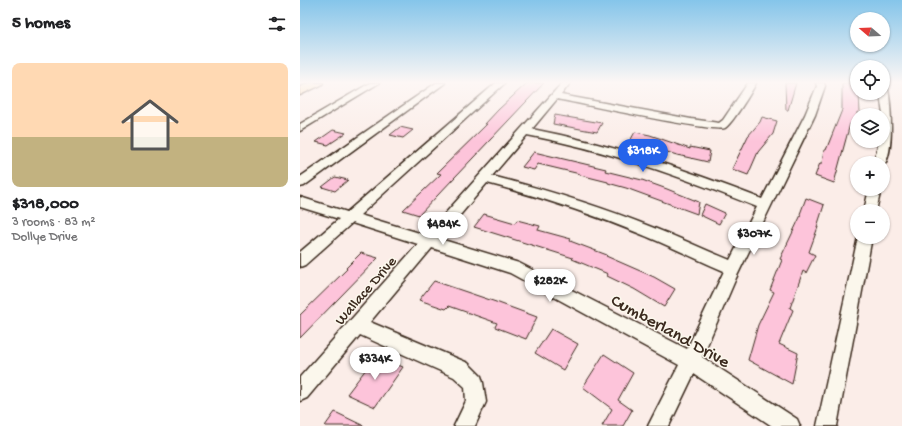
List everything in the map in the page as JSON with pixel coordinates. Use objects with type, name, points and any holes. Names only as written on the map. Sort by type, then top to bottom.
[{"type":"street","points":[[300,128],[342,103]]},
{"type":"street","points":[[300,183],[413,103]]},
{"type":"street","points":[[300,261],[478,103]]},
{"type":"street","name":"Wallace Drive","points":[[300,391],[548,103]]},
{"type":"street","points":[[590,103],[691,122],[721,126],[726,122],[739,103]]},
{"type":"street","points":[[658,426],[691,361],[733,268],[810,115],[815,103]]},
{"type":"street","points":[[882,156],[886,136],[888,114],[886,103]]},
{"type":"street","points":[[524,131],[611,150],[696,178],[765,205]]},
{"type":"street","points":[[484,178],[570,203],[620,221],[671,240],[733,268]]},
{"type":"street","name":"Cumberland Drive","points":[[300,202],[514,268],[691,361],[790,426]]},
{"type":"street","points":[[827,426],[864,244]]},
{"type":"street","points":[[357,325],[461,370],[474,383],[476,402],[464,426]]},
{"type":"building","points":[[506,103],[525,103],[419,215],[403,210],[441,174],[437,173],[487,124],[485,124]]},
{"type":"building","points":[[786,103],[790,103],[788,110],[786,110]]},
{"type":"building","points":[[842,103],[859,103],[860,108],[850,108],[850,124],[834,183],[815,176],[820,163],[822,163],[824,150],[826,150],[842,110]]},
{"type":"building","points":[[555,115],[602,123],[597,132],[553,124]]},
{"type":"building","points":[[762,117],[777,121],[773,134],[758,152],[748,175],[732,169],[748,136],[760,122]]},
{"type":"building","points":[[400,127],[413,130],[403,138],[390,135]]},
{"type":"building","points":[[333,130],[346,133],[328,145],[316,142]]},
{"type":"building","points":[[635,132],[650,135],[690,149],[690,147],[710,151],[708,162],[677,155],[630,141]]},
{"type":"building","points":[[534,152],[606,169],[605,171],[642,180],[667,189],[699,202],[697,214],[626,188],[580,174],[538,164],[534,170],[522,167]]},
{"type":"building","points":[[335,177],[348,180],[335,191],[322,187]]},
{"type":"building","points":[[806,198],[824,205],[809,252],[815,255],[806,273],[803,271],[790,308],[793,310],[779,344],[798,353],[792,384],[748,360],[758,325],[774,292],[770,290],[782,260],[780,259],[801,215],[800,214]]},
{"type":"building","points":[[705,204],[725,213],[719,224],[700,215]]},
{"type":"building","points":[[484,214],[515,223],[517,220],[540,226],[538,230],[571,239],[570,241],[607,255],[606,256],[654,277],[675,289],[664,307],[634,289],[607,276],[608,274],[572,259],[573,258],[474,227]]},
{"type":"building","points":[[361,253],[378,258],[300,338],[300,315],[347,269],[346,268]]},
{"type":"building","points":[[434,281],[537,317],[526,339],[495,327],[497,323],[449,306],[446,309],[419,300]]},
{"type":"building","points":[[551,329],[578,344],[563,370],[535,353]]},
{"type":"building","points":[[604,354],[633,373],[618,400],[632,410],[623,426],[602,426],[612,409],[583,387]]},
{"type":"building","points":[[376,356],[403,367],[375,407],[347,394]]},
{"type":"building","points":[[335,412],[364,426],[325,426]]}]
